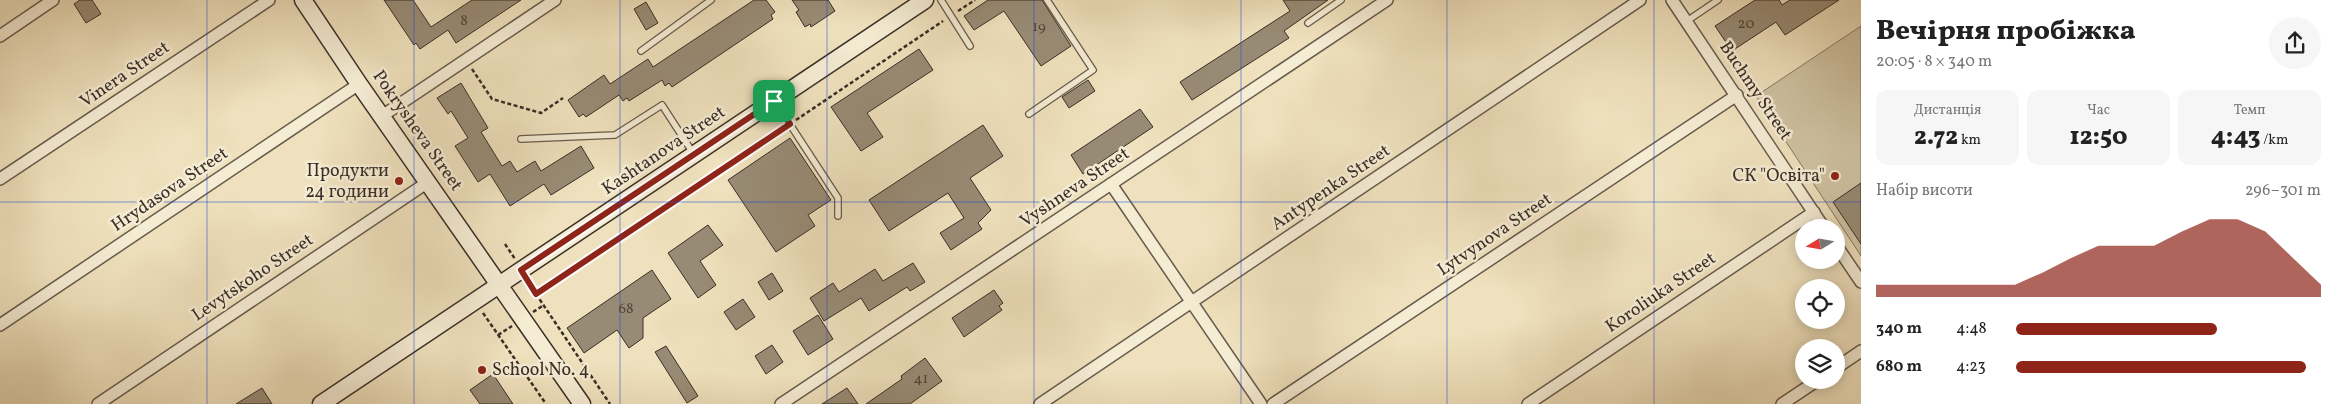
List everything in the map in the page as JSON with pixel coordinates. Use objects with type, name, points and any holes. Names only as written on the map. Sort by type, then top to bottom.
[{"type":"street","points":[[0,36],[53,0]]},
{"type":"street","name":"Vinera Street","points":[[0,179],[269,0]]},
{"type":"street","name":"Pokrysheva Street","points":[[304,0],[382,116],[582,404]]},
{"type":"street","points":[[382,116],[555,0]]},
{"type":"street","name":"Kashtanova Street","points":[[322,404],[925,0]]},
{"type":"street","name":"Vyshneva Street","points":[[781,404],[1387,0]]},
{"type":"street","name":"Antypenka Street","points":[[1040,404],[1640,0]]},
{"type":"street","name":"Buchmy Street","points":[[1672,0],[1818,219]]},
{"type":"street","name":"Hrydasova Street","points":[[0,325],[360,84]]},
{"type":"street","name":"Lytvynova Street","points":[[1273,404],[1737,95]]},
{"type":"street","name":"Levytskoho Street","points":[[98,404],[428,182]]},
{"type":"street","points":[[1111,184],[1261,404]]},
{"type":"street","name":"Koroliuka Street","points":[[1528,404],[1814,212]]},
{"type":"street","points":[[1845,257],[1859,276]]},
{"type":"street","points":[[1845,362],[1861,351]]},
{"type":"street","points":[[1782,404],[1804,389]]},
{"type":"lane","points":[[641,51],[711,0]]},
{"type":"lane","points":[[941,0],[970,46]]},
{"type":"lane","points":[[1029,114],[1093,70],[1047,0]]},
{"type":"lane","points":[[1308,23],[1341,0]]},
{"type":"lane","points":[[1687,21],[1718,0]]},
{"type":"lane","points":[[774,101],[838,198],[838,216]]},
{"type":"lane","points":[[521,139],[615,135],[662,105],[694,155]]},
{"type":"path","points":[[536,294],[975,0]]},
{"type":"path","points":[[466,59],[492,99],[541,113],[564,98]]},
{"type":"path","points":[[505,244],[536,294],[610,404]]},
{"type":"path","points":[[475,301],[546,404]]},
{"type":"shaded area","name":"СК \"Освіта\"","points":[[1861,26],[1861,256],[1845,232],[1845,219],[1837,219],[1756,96]]},
{"type":"building","points":[[80,0],[92,0],[101,14],[86,23],[74,4]]},
{"type":"building","points":[[384,0],[413,0],[431,27],[472,0],[521,0],[456,43],[448,30],[420,49],[416,43],[414,45]]},
{"type":"building","points":[[754,0],[766,0],[775,12],[771,15],[773,19],[672,87],[669,83],[665,86],[662,80],[629,101],[627,98],[623,101],[619,95],[586,117],[583,114],[579,117],[568,100],[604,75],[610,84],[648,59],[653,67]]},
{"type":"building","points":[[792,0],[828,0],[835,11],[811,27],[810,24],[805,27],[796,12],[799,10]]},
{"type":"building","points":[[988,0],[1042,0],[1071,46],[1041,66],[1004,11],[974,30],[964,16]]},
{"type":"building","points":[[1283,0],[1328,0],[1284,31],[1289,38],[1192,100],[1180,82],[1290,11]]},
{"type":"building","points":[[1755,0],[1779,0],[1782,5],[1790,0],[1839,0],[1785,35],[1776,22],[1732,51],[1715,26]]},
{"type":"building","points":[[646,2],[658,23],[646,30],[634,9]]},
{"type":"building","points":[[919,49],[933,70],[867,113],[883,137],[861,151],[831,107]]},
{"type":"building","points":[[1088,80],[1095,91],[1069,108],[1062,97]]},
{"type":"building","points":[[461,83],[488,128],[481,132],[502,166],[510,161],[517,172],[535,161],[541,171],[581,146],[594,168],[551,195],[544,184],[510,206],[490,174],[478,182],[455,146],[468,138],[451,111],[448,114],[437,98]]},
{"type":"building","points":[[1140,109],[1153,127],[1083,174],[1071,155]]},
{"type":"building","points":[[983,125],[1003,156],[970,178],[991,210],[978,223],[982,229],[951,250],[940,233],[964,218],[948,193],[889,231],[869,200]]},
{"type":"building","points":[[790,138],[831,200],[808,215],[815,226],[776,252],[728,180]]},
{"type":"building","points":[[1861,183],[1861,244],[1845,219],[1833,202]]},
{"type":"building","points":[[708,225],[723,245],[700,261],[716,285],[698,298],[668,253]]},
{"type":"building","points":[[913,263],[925,282],[910,291],[907,287],[869,311],[861,298],[824,321],[810,298],[833,283],[839,292],[875,269],[883,281]]},
{"type":"building","points":[[652,270],[671,299],[643,318],[643,338],[629,348],[617,330],[584,353],[567,328]]},
{"type":"building","points":[[772,273],[783,291],[769,300],[758,282]]},
{"type":"building","points":[[994,290],[1003,303],[999,306],[1002,310],[964,337],[952,318]]},
{"type":"building","points":[[743,299],[755,317],[736,330],[724,312]]},
{"type":"building","points":[[818,315],[833,339],[808,355],[793,331]]},
{"type":"building","points":[[772,345],[783,362],[766,374],[755,356]]},
{"type":"building","points":[[666,346],[698,396],[687,403],[655,352]]},
{"type":"building","points":[[925,358],[942,381],[910,404],[866,404],[902,379],[901,376]]},
{"type":"building","points":[[493,374],[513,404],[480,404],[470,390]]},
{"type":"building","points":[[262,388],[272,404],[236,404]]},
{"type":"building","points":[[847,388],[858,404],[822,404]]},
{"type":"place","name":"СК \"Освіта\"","points":[[1835,176]]},
{"type":"place","name":"Продукти 24 години","points":[[399,181]]},
{"type":"place","name":"School No. 4","points":[[482,370]]},
{"type":"route","points":[[774,101],[790,124],[536,294],[521,270],[774,101]]}]
